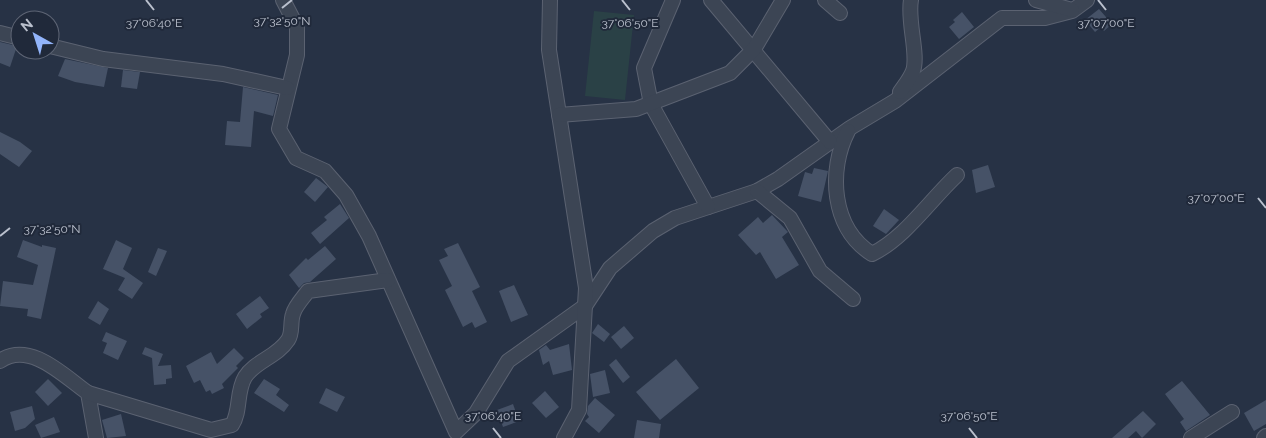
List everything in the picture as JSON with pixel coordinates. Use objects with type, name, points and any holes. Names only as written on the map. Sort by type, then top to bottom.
[{"type":"street","points":[[283,0],[297,27],[296,55],[279,129],[296,158],[325,171],[346,195],[369,236],[456,435],[476,413],[508,361],[585,306],[610,268],[653,231],[675,218],[757,191],[778,179],[850,128],[895,101],[1002,18],[1045,18],[1072,10],[1087,0]]},
{"type":"street","points":[[550,0],[549,50],[586,288],[579,410],[564,438]]},
{"type":"street","points":[[673,0],[644,68],[651,104],[708,207]]},
{"type":"street","points":[[711,0],[830,142]]},
{"type":"street","points":[[559,115],[636,109],[730,73],[754,49],[783,0]]},
{"type":"street","points":[[825,0],[840,13]]},
{"type":"street","points":[[895,101],[914,70],[909,14],[911,0]]},
{"type":"street","points":[[1036,0],[1072,10]]},
{"type":"street","points":[[60,48],[103,59],[223,74],[287,88]]},
{"type":"street","points":[[850,128],[840,148],[836,162],[836,194],[846,224],[860,246],[872,254],[889,246],[957,175]]},
{"type":"street","points":[[757,191],[790,218],[820,271],[853,299]]},
{"type":"street","points":[[0,361],[23,354],[46,362],[88,393],[210,430],[232,425],[236,420],[240,389],[245,378],[253,368],[276,352],[289,339],[293,313],[308,291],[388,280]]},
{"type":"street","points":[[88,393],[96,438]]},
{"type":"street","points":[[1191,438],[1232,412]]},
{"type":"green space","points":[[594,11],[634,15],[625,100],[585,96]]},
{"type":"building","points":[[1099,9],[1112,24],[1104,31],[1101,27],[1095,32],[1085,20]]},
{"type":"building","points":[[962,12],[974,27],[959,39],[949,27],[955,22],[953,20]]},
{"type":"building","points":[[0,42],[10,44],[10,60],[12,60],[10,67],[0,63]]},
{"type":"building","points":[[65,59],[108,68],[104,87],[75,82],[58,76]]},
{"type":"building","points":[[123,70],[140,72],[137,89],[121,87]]},
{"type":"building","points":[[243,87],[278,95],[273,116],[254,111],[251,147],[225,145],[227,121],[240,122]]},
{"type":"building","points":[[0,132],[20,142],[32,151],[19,167],[0,154]]},
{"type":"building","points":[[988,165],[995,187],[976,193],[972,170]]},
{"type":"building","points":[[814,168],[828,171],[821,202],[798,196],[805,172],[812,174]]},
{"type":"building","points":[[316,178],[328,187],[315,202],[304,192]]},
{"type":"building","points":[[340,204],[349,218],[320,244],[311,233],[327,220],[324,217]]},
{"type":"building","points":[[884,209],[899,220],[886,234],[873,226]]},
{"type":"building","points":[[772,215],[788,232],[782,237],[799,265],[776,279],[760,252],[756,255],[738,235],[758,217],[763,223]]},
{"type":"building","points":[[23,240],[42,247],[42,245],[56,248],[41,319],[27,316],[28,309],[0,306],[3,281],[33,285],[38,265],[17,257]]},
{"type":"building","points":[[116,240],[132,248],[123,269],[143,283],[132,299],[118,290],[125,278],[103,269]]},
{"type":"building","points":[[458,243],[480,287],[472,291],[487,322],[475,328],[472,322],[463,327],[445,290],[452,286],[439,260],[448,256],[444,249]]},
{"type":"building","points":[[325,246],[336,259],[310,282],[304,283],[299,288],[289,275],[306,258],[308,260]]},
{"type":"building","points":[[158,248],[167,251],[156,276],[148,272]]},
{"type":"building","points":[[514,285],[528,315],[511,322],[499,291]]},
{"type":"building","points":[[260,296],[269,308],[260,314],[262,317],[247,329],[236,314]]},
{"type":"building","points":[[98,301],[109,309],[100,325],[88,318]]},
{"type":"building","points":[[598,324],[610,334],[604,342],[592,333]]},
{"type":"building","points":[[624,326],[634,338],[621,349],[611,337]]},
{"type":"building","points":[[106,332],[127,341],[118,360],[103,353],[107,343],[102,341]]},
{"type":"building","points":[[569,344],[572,370],[553,375],[549,361],[543,365],[539,350],[546,345],[550,350]]},
{"type":"building","points":[[145,347],[163,354],[158,366],[171,365],[172,378],[166,379],[166,384],[154,385],[152,358],[142,354]]},
{"type":"building","points":[[234,348],[244,358],[236,366],[238,368],[222,384],[224,388],[212,394],[210,390],[206,392],[200,380],[194,383],[186,366],[211,352],[217,364]]},
{"type":"building","points":[[616,359],[630,377],[623,383],[609,365]]},
{"type":"building","points":[[676,359],[699,388],[660,420],[636,392]]},
{"type":"building","points":[[605,370],[610,393],[593,397],[590,374]]},
{"type":"building","points":[[48,379],[62,393],[48,406],[35,392]]},
{"type":"building","points":[[264,379],[280,389],[276,395],[289,405],[284,412],[254,393]]},
{"type":"building","points":[[1182,381],[1210,415],[1186,431],[1180,422],[1184,419],[1165,394]]},
{"type":"building","points":[[326,388],[345,397],[337,412],[319,403]]},
{"type":"building","points":[[545,391],[559,407],[546,418],[532,403]]},
{"type":"building","points":[[595,398],[615,415],[599,433],[585,421],[589,417],[587,414],[588,406]]},
{"type":"building","points":[[1266,400],[1266,424],[1254,431],[1244,413]]},
{"type":"building","points":[[513,404],[519,421],[503,427],[497,410]]},
{"type":"building","points":[[32,406],[35,419],[25,428],[15,431],[10,412]]},
{"type":"building","points":[[1143,411],[1156,424],[1142,438],[1136,431],[1128,438],[1112,438]]},
{"type":"building","points":[[121,414],[126,436],[107,438],[102,420]]},
{"type":"building","points":[[54,417],[60,432],[41,438],[35,425]]},
{"type":"building","points":[[637,420],[661,424],[659,438],[634,438]]}]
